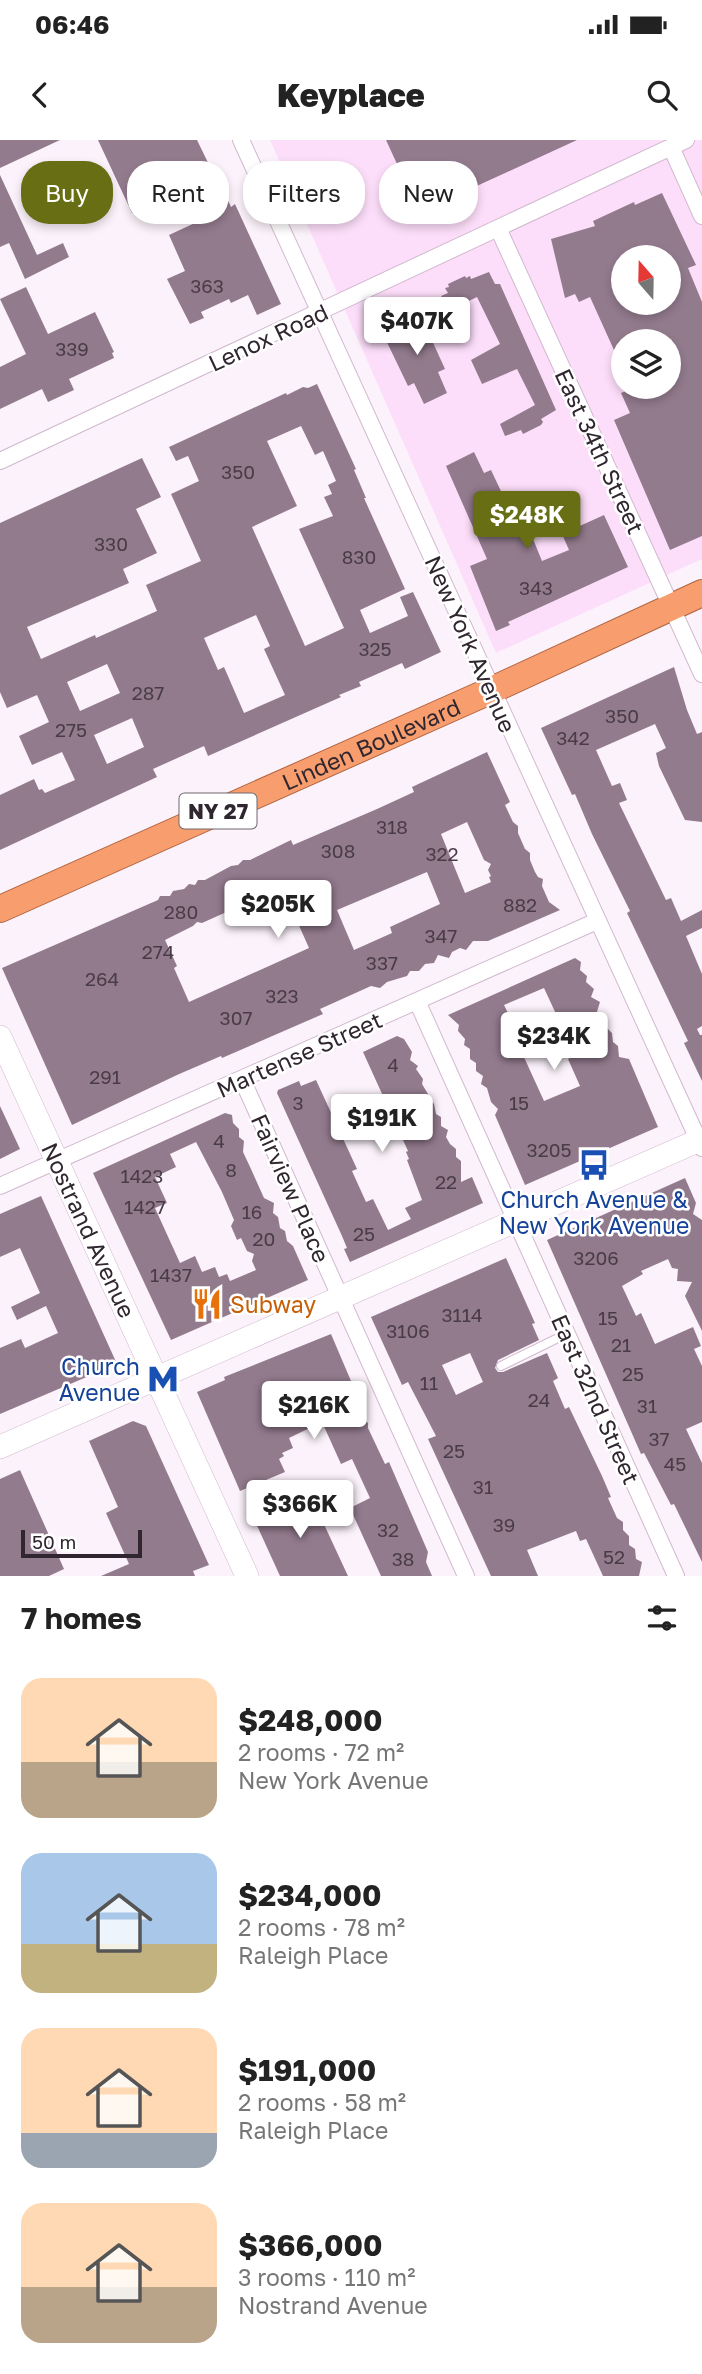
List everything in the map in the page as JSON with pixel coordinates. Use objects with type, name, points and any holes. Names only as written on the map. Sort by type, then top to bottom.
[{"type":"highway","name":"Linden Boulevard","points":[[0,909],[492,690],[702,593]]},
{"type":"main road","name":"Nostrand Avenue","points":[[0,1037],[247,1576]]},
{"type":"main road","points":[[0,1447],[701,1143]]},
{"type":"street","name":"New York Avenue","points":[[242,140],[597,921],[701,1143]]},
{"type":"street","name":"Lenox Road","points":[[0,461],[687,140]]},
{"type":"street","points":[[671,147],[702,216]]},
{"type":"street","name":"East 34th Street","points":[[498,228],[702,674]]},
{"type":"street","name":"Martense Street","points":[[0,1186],[597,921]]},
{"type":"street","name":"East 32nd Street","points":[[417,1001],[676,1576]]},
{"type":"street","name":"Fairview Place","points":[[242,1079],[466,1576]]},
{"type":"lane","points":[[501,1367],[566,1334]]},
{"type":"shaded area","points":[[270,140],[702,140],[702,559],[496,653],[307,224],[365,224],[365,161],[279,161]]},
{"type":"building","points":[[0,140],[60,140],[0,168]]},
{"type":"building","points":[[98,140],[197,140],[207,161],[127,161],[127,202],[113,172],[113,161],[108,161]]},
{"type":"building","points":[[386,140],[577,140],[478,185],[478,161],[396,161]]},
{"type":"building","points":[[0,175],[37,255],[63,243],[69,257],[25,279],[9,243],[0,247]]},
{"type":"building","points":[[662,193],[696,265],[688,268],[702,302],[702,536],[670,550],[614,420],[630,413],[624,399],[681,399],[681,329],[611,329],[611,343],[590,297],[579,302],[575,294],[565,298],[551,239],[595,226],[593,221],[634,202],[635,205]]},
{"type":"building","points":[[229,203],[231,207],[235,204],[281,304],[257,315],[248,295],[231,303],[229,299],[201,312],[204,318],[190,324],[167,279],[185,271],[169,235],[193,224],[229,224]]},
{"type":"building","points":[[489,272],[495,284],[500,284],[556,410],[541,419],[541,425],[523,434],[521,430],[505,436],[500,424],[535,405],[517,369],[482,384],[471,360],[500,344],[477,297],[448,311],[441,296],[448,293],[445,288],[449,287],[448,284],[465,276],[470,276],[471,279]]},
{"type":"building","points":[[26,287],[48,334],[95,312],[114,352],[114,358],[69,379],[74,390],[48,402],[42,389],[0,409],[0,367],[26,354],[0,299]]},
{"type":"building","points":[[420,314],[445,369],[438,372],[447,393],[424,404],[414,383],[408,386],[382,332]]},
{"type":"building","points":[[317,384],[356,469],[354,470],[364,498],[405,589],[360,610],[370,633],[408,616],[400,597],[413,592],[441,652],[405,669],[402,663],[359,682],[361,686],[339,695],[341,697],[208,756],[204,746],[153,769],[157,777],[0,850],[0,795],[34,779],[39,790],[42,789],[45,793],[75,780],[62,752],[32,765],[19,736],[49,722],[37,695],[7,708],[0,692],[0,523],[142,458],[161,497],[136,509],[157,553],[123,569],[129,583],[27,627],[41,659],[95,635],[96,638],[157,611],[146,585],[201,561],[171,494],[199,481],[188,456],[176,461],[169,447],[286,393],[287,395],[303,387]],"holes":[[[301,426],[315,455],[323,451],[336,481],[328,485],[332,494],[324,497],[333,516],[299,529],[344,628],[305,646],[252,527],[297,506],[267,441]],[[256,615],[270,646],[264,649],[285,695],[244,713],[224,667],[218,670],[204,638]],[[107,664],[120,693],[80,711],[67,682]],[[132,718],[144,747],[107,764],[94,735]]]},
{"type":"building","points":[[474,452],[484,473],[491,470],[525,542],[533,539],[542,561],[569,550],[562,534],[604,515],[628,567],[508,622],[510,625],[496,631],[470,566],[487,559],[446,466]]},
{"type":"building","points":[[674,667],[697,734],[702,732],[702,822],[685,820],[659,766],[656,753],[666,748],[655,724],[596,750],[612,786],[620,783],[627,800],[619,803],[666,900],[671,898],[681,921],[702,910],[702,928],[686,936],[702,974],[702,1026],[697,1029],[702,1035],[702,1081],[684,1043],[688,1041],[627,913],[630,911],[541,728]]},
{"type":"building","points":[[487,752],[510,802],[505,805],[513,822],[518,826],[518,833],[525,849],[530,853],[535,872],[543,879],[542,886],[549,902],[560,910],[488,941],[473,941],[466,950],[460,948],[452,952],[449,958],[438,955],[434,963],[425,964],[419,971],[410,971],[407,976],[387,982],[380,988],[371,986],[320,1009],[323,1014],[177,1075],[72,1125],[2,968],[158,900],[160,896],[170,896],[173,891],[184,889],[189,884],[195,885],[198,880],[205,880],[243,860],[250,860],[291,840],[293,845],[377,809],[414,792],[412,787]],"holes":[[[467,822],[484,860],[491,864],[488,870],[491,882],[465,893],[441,834]],[[427,872],[440,904],[390,927],[392,933],[354,950],[337,910]],[[269,893],[271,897],[275,895],[277,898],[285,894],[309,948],[189,1002],[165,940],[197,922],[202,923]]]},
{"type":"building","points":[[575,958],[581,962],[580,970],[587,976],[586,982],[594,989],[591,997],[600,1002],[596,1015],[606,1019],[613,1042],[618,1046],[619,1057],[629,1059],[658,1127],[525,1185],[495,1115],[498,1109],[491,1102],[487,1088],[481,1084],[483,1076],[476,1071],[476,1063],[470,1059],[470,1049],[464,1045],[465,1039],[458,1031],[459,1025],[448,1015]],"holes":[[[544,988],[563,1029],[560,1030],[570,1058],[568,1059],[580,1086],[544,1101],[523,1055],[517,1057],[502,1023],[511,1019],[504,1005]]]},
{"type":"building","points":[[397,1036],[404,1039],[412,1052],[410,1060],[418,1066],[416,1069],[423,1079],[422,1084],[434,1104],[436,1114],[441,1117],[441,1126],[448,1130],[446,1137],[456,1149],[456,1157],[461,1161],[461,1182],[472,1177],[483,1203],[350,1262],[342,1236],[277,1093],[278,1090],[299,1081],[301,1086],[316,1080],[357,1169],[352,1171],[366,1202],[373,1199],[388,1230],[411,1219],[405,1208],[422,1200],[407,1160],[408,1151],[363,1052]]},
{"type":"building","points":[[0,1106],[20,1149],[0,1159]]},
{"type":"building","points":[[225,1113],[232,1115],[233,1123],[239,1129],[239,1137],[244,1141],[243,1152],[264,1198],[274,1203],[273,1213],[278,1217],[280,1228],[285,1231],[287,1241],[293,1246],[308,1280],[171,1340],[93,1173]],"holes":[[[196,1142],[234,1220],[231,1226],[237,1240],[241,1238],[247,1251],[254,1254],[252,1261],[256,1270],[230,1281],[227,1274],[219,1277],[215,1267],[202,1272],[195,1256],[180,1263],[155,1208],[167,1203],[155,1177],[176,1167],[170,1154]]]},
{"type":"building","points":[[685,1178],[696,1203],[693,1214],[702,1220],[702,1331],[685,1296],[692,1282],[677,1281],[678,1269],[672,1268],[668,1259],[641,1271],[643,1274],[622,1286],[636,1316],[641,1313],[655,1344],[693,1327],[701,1346],[694,1349],[702,1366],[702,1422],[686,1429],[702,1463],[702,1562],[674,1504],[671,1505],[644,1453],[641,1454],[547,1240]]},
{"type":"building","points":[[41,1196],[117,1364],[0,1414],[0,1348],[21,1339],[25,1348],[58,1333],[46,1306],[17,1320],[11,1307],[40,1293],[20,1248],[0,1257],[0,1214]]},
{"type":"building","points":[[506,1258],[535,1323],[532,1324],[539,1340],[498,1360],[495,1368],[498,1372],[503,1372],[547,1353],[558,1378],[553,1381],[565,1409],[569,1407],[602,1476],[617,1518],[623,1522],[623,1530],[629,1536],[629,1545],[635,1549],[636,1559],[642,1562],[639,1576],[603,1576],[586,1539],[580,1541],[576,1531],[527,1550],[538,1576],[491,1576],[428,1439],[436,1436],[408,1382],[402,1385],[371,1317]],"holes":[[[470,1353],[483,1382],[456,1395],[442,1365]]]},
{"type":"building","points":[[331,1334],[354,1388],[351,1389],[362,1411],[361,1417],[368,1423],[385,1464],[389,1462],[428,1552],[426,1562],[432,1576],[381,1576],[350,1508],[370,1498],[352,1459],[341,1464],[322,1422],[289,1438],[293,1448],[282,1453],[284,1456],[279,1459],[285,1472],[240,1491],[197,1392],[225,1380],[224,1377]]},
{"type":"building","points":[[133,1421],[146,1426],[209,1565],[193,1571],[195,1576],[101,1576],[129,1564],[106,1513],[118,1507],[89,1441]]},
{"type":"building","points":[[20,1470],[64,1569],[49,1576],[0,1576],[0,1479]]},
{"type":"building","points":[[314,1491],[327,1518],[322,1520],[348,1576],[280,1576],[254,1519]]},
{"type":"place","name":"Church Avenue & New York Avenue","points":[[594,1165]]},
{"type":"place","name":"Subway","points":[[207,1304]]},
{"type":"place","name":"Church Avenue","points":[[163,1379]]}]
